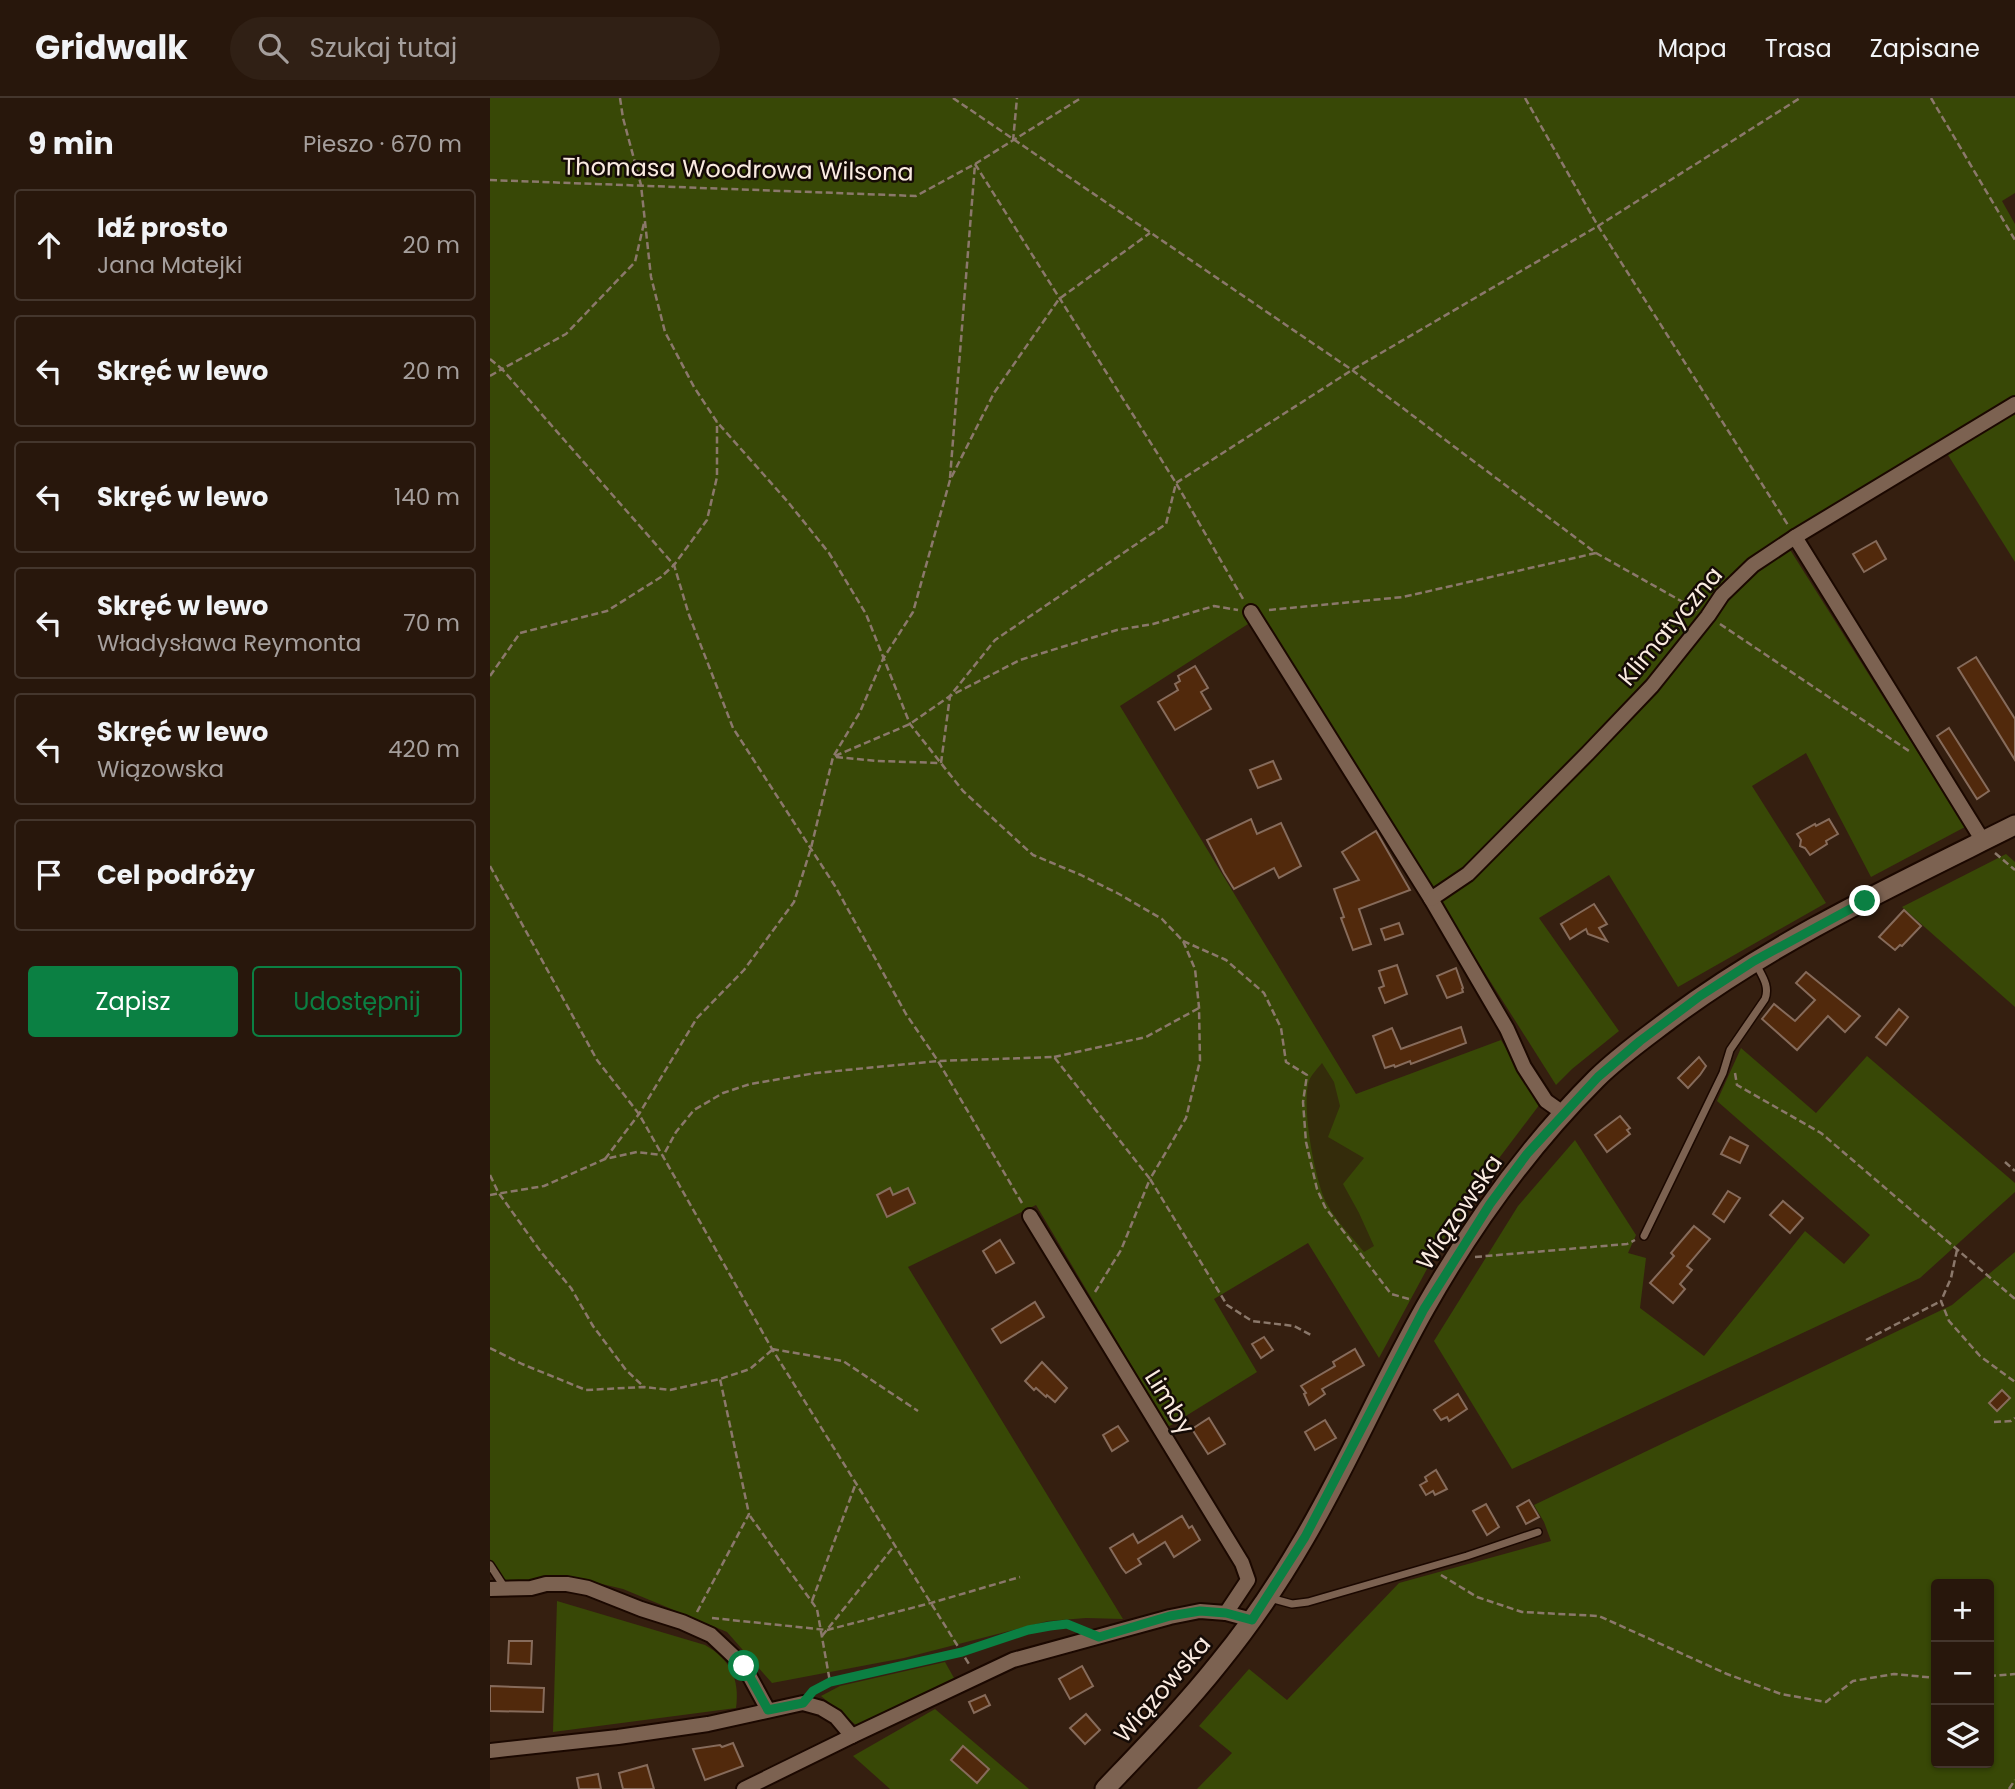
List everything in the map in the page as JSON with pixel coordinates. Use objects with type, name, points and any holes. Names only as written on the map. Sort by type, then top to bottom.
[{"type":"main road","name":"Wiązowska","points":[[1105,1789],[1182,1707],[1252,1620],[1305,1537],[1424,1309],[1490,1204],[1527,1154],[1563,1113],[1598,1077],[1640,1041],[1700,996],[1754,961],[2015,825]]},
{"type":"street","name":"Klimatyczna","points":[[1431,899],[1468,874],[1588,753],[1652,686],[1708,616],[1722,594],[1753,565],[2015,404]]},
{"type":"street","points":[[1795,537],[1983,841]]},
{"type":"street","points":[[1251,612],[1431,899],[1507,1029],[1524,1067],[1546,1101],[1563,1113]]},
{"type":"street","name":"Limby","points":[[1030,1216],[1242,1563],[1248,1580],[1226,1613]]},
{"type":"street","points":[[498,1589],[567,1584],[588,1588],[606,1596],[692,1621],[744,1666],[768,1710]]},
{"type":"street","points":[[744,1789],[1013,1660],[1170,1616],[1200,1611],[1226,1613],[1252,1620]]},
{"type":"street","points":[[490,1751],[618,1737],[696,1725],[803,1703],[821,1708],[836,1717],[852,1736]]},
{"type":"lane","points":[[1644,1236],[1723,1073],[1730,1049],[1768,993],[1767,984],[1754,961]]},
{"type":"lane","points":[[1267,1597],[1281,1603],[1308,1602],[1467,1556],[1538,1532]]},
{"type":"lane","points":[[490,1565],[498,1589]]},
{"type":"path","points":[[620,98],[641,185],[651,277],[665,332],[694,387],[717,422],[829,553],[866,614],[910,724],[964,791],[1033,855],[1081,875],[1162,919],[1183,941],[1195,969],[1200,1061],[1186,1118],[1150,1179],[1121,1250],[1085,1307]]},
{"type":"path","points":[[953,98],[1352,370],[1596,553],[1708,616],[1909,751]]},
{"type":"path","points":[[1013,141],[1017,98]]},
{"type":"path","name":"Thomasa Woodrowa Wilsona","points":[[490,180],[916,196],[975,164],[1082,98]]},
{"type":"path","points":[[1525,98],[1598,226],[1795,537]]},
{"type":"path","points":[[941,763],[950,696],[995,640],[1166,524],[1176,482],[1352,370],[1598,226],[1800,98]]},
{"type":"path","points":[[1931,98],[2015,240]]},
{"type":"path","points":[[975,164],[1176,482],[1251,612]]},
{"type":"path","points":[[605,1159],[639,1114],[696,1018],[744,970],[794,902],[811,848],[833,757],[860,712],[883,659],[913,612],[950,480],[975,164]]},
{"type":"path","points":[[490,376],[566,334],[635,261],[645,220]]},
{"type":"path","points":[[950,480],[994,393],[1059,299],[1150,233]]},
{"type":"path","points":[[490,359],[502,369],[674,565],[689,615],[733,728],[835,886],[906,1014],[938,1061],[1030,1216]]},
{"type":"path","points":[[490,676],[520,633],[607,611],[661,577],[674,565],[707,520],[717,477],[717,422]]},
{"type":"path","points":[[833,757],[910,724],[950,696],[1020,660],[1116,630],[1153,624],[1214,606],[1251,612],[1403,597],[1596,553]]},
{"type":"path","points":[[833,757],[941,763]]},
{"type":"path","points":[[1983,841],[2015,870]]},
{"type":"path","points":[[490,866],[597,1060],[639,1114],[772,1349],[978,1677]]},
{"type":"path","points":[[1183,941],[1226,960],[1264,993],[1281,1028],[1286,1062],[1307,1075],[1303,1102],[1306,1142],[1317,1189],[1325,1207],[1391,1294],[1414,1301]]},
{"type":"path","points":[[663,1156],[676,1132],[694,1110],[723,1093],[750,1084],[816,1073],[938,1061],[1054,1057],[1146,1037],[1199,1007]]},
{"type":"path","points":[[1730,1049],[1737,1085],[1821,1133],[2015,1299]]},
{"type":"path","points":[[1054,1057],[1150,1179],[1227,1306],[1252,1321],[1294,1326],[1313,1336]]},
{"type":"path","points":[[490,1195],[544,1185],[605,1159],[637,1152],[663,1156]]},
{"type":"path","points":[[2005,1162],[2015,1171]]},
{"type":"path","points":[[490,1175],[498,1192],[571,1288],[601,1336],[626,1370],[644,1387]]},
{"type":"path","points":[[1458,1255],[1479,1257],[1627,1244],[1644,1236]]},
{"type":"path","points":[[1866,1340],[1941,1301],[1951,1278],[1957,1250]]},
{"type":"path","points":[[1941,1301],[1949,1321],[1980,1356],[2015,1382]]},
{"type":"path","points":[[490,1348],[586,1390],[644,1387],[670,1390],[720,1379],[751,1369],[772,1349]]},
{"type":"path","points":[[772,1349],[843,1361],[918,1411]]},
{"type":"path","points":[[720,1379],[749,1514],[817,1609],[830,1682]]},
{"type":"path","points":[[1994,1422],[2011,1421],[2015,1418]]},
{"type":"path","points":[[812,1601],[856,1483]]},
{"type":"path","points":[[749,1514],[692,1621],[827,1630],[1020,1577]]},
{"type":"path","points":[[822,1636],[895,1545]]},
{"type":"path","points":[[1428,1567],[1477,1597],[1521,1612],[1599,1616],[1727,1674],[1781,1694],[1826,1702],[1853,1681],[1894,1674],[1931,1678]]},
{"type":"path","points":[[803,1703],[813,1691],[830,1682],[962,1652],[1028,1630],[1067,1624],[1099,1637]]},
{"type":"path","points":[[1994,1676],[2015,1674]]},
{"type":"path","points":[[2009,1789],[2015,1780]]},
{"type":"green space","points":[[490,98],[2015,98],[2015,193],[2002,201],[2015,224],[2015,396],[1782,537],[1965,827],[1871,877],[1806,753],[1752,786],[1826,903],[1678,987],[1609,875],[1539,918],[1619,1031],[1556,1085],[1259,617],[1120,706],[1356,1094],[1501,1040],[1540,1104],[1484,1178],[1441,1243],[1379,1358],[1308,1243],[1214,1299],[1257,1372],[1168,1427],[1036,1205],[908,1267],[1123,1619],[1048,1621],[904,1658],[772,1683],[727,1632],[623,1589],[564,1575],[531,1581],[504,1580],[490,1559]]},
{"type":"green space","points":[[2015,413],[2015,562],[1948,455]]},
{"type":"green space","points":[[2006,854],[2015,862],[2015,1007],[1902,907]]},
{"type":"green space","points":[[1741,1048],[1816,1113],[1867,1056],[2015,1183],[2015,1192],[1920,1278],[1512,1469],[1434,1341],[1518,1206],[1575,1140],[1636,1235],[1628,1253],[1646,1258],[1640,1308],[1704,1356],[1805,1231],[1844,1264],[1870,1235],[1717,1101]]},
{"type":"green space","points":[[2015,1252],[2015,1789],[1197,1789],[1232,1753],[1199,1726],[1249,1669],[1287,1700],[1399,1583],[1551,1541],[1534,1505],[1952,1305]]},
{"type":"green space","points":[[557,1601],[705,1645],[727,1663],[735,1679],[736,1708],[553,1732]]},
{"type":"green space","points":[[945,1662],[954,1678],[856,1725],[821,1696],[840,1686]]},
{"type":"green space","points":[[935,1709],[1029,1789],[890,1789],[853,1756]]},
{"type":"sand","points":[[1322,1063],[1334,1082],[1340,1106],[1328,1137],[1364,1158],[1343,1184],[1374,1246],[1364,1252],[1327,1204],[1314,1162],[1308,1125],[1307,1092],[1310,1079]]},
{"type":"building","points":[[1876,541],[1886,559],[1864,572],[1853,554]]},
{"type":"building","points":[[1976,657],[2015,719],[2015,760],[1958,668]]},
{"type":"building","points":[[1195,666],[1208,688],[1201,692],[1211,709],[1175,730],[1158,702],[1178,690],[1175,684],[1180,681],[1178,676]]},
{"type":"building","points":[[1949,728],[1989,791],[1977,799],[1937,736]]},
{"type":"building","points":[[1273,761],[1281,779],[1258,788],[1250,770]]},
{"type":"building","points":[[1251,819],[1257,834],[1281,823],[1301,866],[1279,878],[1274,868],[1234,889],[1207,840]]},
{"type":"building","points":[[1829,819],[1838,834],[1810,855],[1800,846],[1801,840],[1797,834]]},
{"type":"building","points":[[1376,831],[1410,890],[1359,909],[1371,944],[1353,950],[1334,889],[1359,880],[1342,852]]},
{"type":"building","points":[[1594,904],[1607,924],[1599,928],[1607,941],[1588,934],[1586,929],[1570,939],[1561,924]]},
{"type":"building","points":[[1904,910],[1921,926],[1895,950],[1879,937]]},
{"type":"building","points":[[1399,923],[1403,934],[1385,940],[1381,929]]},
{"type":"building","points":[[1397,965],[1407,994],[1385,1003],[1379,988],[1384,986],[1379,971]]},
{"type":"building","points":[[1456,968],[1463,992],[1447,998],[1437,976]]},
{"type":"building","points":[[1806,972],[1860,1016],[1845,1032],[1828,1016],[1797,1050],[1762,1019],[1774,1004],[1795,1021],[1815,1000],[1796,983]]},
{"type":"building","points":[[1899,1009],[1908,1017],[1886,1045],[1876,1037]]},
{"type":"building","points":[[1461,1027],[1466,1043],[1411,1064],[1410,1061],[1395,1067],[1385,1068],[1373,1036],[1392,1028],[1401,1049]]},
{"type":"building","points":[[1699,1057],[1706,1066],[1688,1088],[1678,1078]]},
{"type":"building","points":[[1620,1116],[1630,1128],[1627,1130],[1630,1134],[1607,1152],[1595,1135]]},
{"type":"building","points":[[1730,1137],[1748,1146],[1740,1163],[1721,1154]]},
{"type":"building","points":[[890,1188],[893,1195],[908,1188],[915,1203],[887,1217],[877,1195]]},
{"type":"building","points":[[1728,1191],[1740,1198],[1724,1222],[1713,1214]]},
{"type":"building","points":[[1783,1201],[1803,1218],[1790,1233],[1770,1215]]},
{"type":"building","points":[[1694,1226],[1710,1239],[1687,1266],[1692,1270],[1680,1284],[1685,1289],[1673,1303],[1650,1283],[1674,1256],[1671,1253]]},
{"type":"building","points":[[1000,1240],[1014,1263],[996,1273],[983,1251]]},
{"type":"building","points":[[1035,1302],[1044,1317],[1001,1343],[992,1329]]},
{"type":"building","points":[[1264,1337],[1273,1350],[1261,1358],[1252,1344]]},
{"type":"building","points":[[1355,1349],[1364,1365],[1322,1389],[1325,1394],[1309,1405],[1301,1386],[1335,1366],[1333,1362]]},
{"type":"building","points":[[1042,1362],[1067,1388],[1055,1402],[1036,1388],[1034,1390],[1025,1381]]},
{"type":"building","points":[[2002,1390],[2010,1398],[1997,1411],[1989,1403]]},
{"type":"building","points":[[1458,1394],[1467,1409],[1449,1421],[1447,1417],[1441,1420],[1434,1410]]},
{"type":"building","points":[[1209,1418],[1225,1444],[1208,1454],[1192,1429]]},
{"type":"building","points":[[1325,1420],[1336,1438],[1315,1450],[1305,1432]]},
{"type":"building","points":[[1118,1426],[1128,1441],[1112,1451],[1103,1435]]},
{"type":"building","points":[[1436,1470],[1447,1489],[1435,1495],[1433,1491],[1426,1495],[1420,1485],[1427,1481],[1425,1477]]},
{"type":"building","points":[[1529,1500],[1539,1517],[1526,1524],[1517,1507]]},
{"type":"building","points":[[1486,1504],[1499,1527],[1487,1535],[1473,1511]]},
{"type":"building","points":[[1182,1516],[1200,1540],[1174,1557],[1165,1542],[1138,1559],[1141,1564],[1126,1573],[1110,1548],[1133,1534],[1138,1543]]},
{"type":"building","points":[[509,1641],[532,1641],[531,1664],[508,1663]]},
{"type":"building","points":[[1082,1666],[1093,1686],[1070,1699],[1059,1679]]},
{"type":"building","points":[[490,1686],[544,1688],[543,1712],[490,1711]]},
{"type":"building","points":[[985,1695],[990,1705],[974,1713],[969,1702]]},
{"type":"building","points":[[1086,1714],[1100,1730],[1085,1744],[1070,1728]]},
{"type":"building","points":[[733,1743],[743,1766],[705,1780],[693,1749],[720,1745],[722,1747]]},
{"type":"building","points":[[963,1746],[989,1769],[977,1783],[951,1760]]},
{"type":"building","points":[[647,1765],[654,1789],[623,1789],[619,1773]]},
{"type":"building","points":[[598,1774],[601,1789],[579,1789],[577,1778]]},
{"type":"route","points":[[744,1666],[768,1710],[803,1703],[813,1691],[830,1682],[962,1652],[1028,1630],[1067,1624],[1099,1637],[1170,1616],[1200,1611],[1226,1613],[1252,1620],[1305,1537],[1424,1309],[1490,1204],[1527,1154],[1598,1077],[1700,996],[1754,961],[1865,901]]}]
